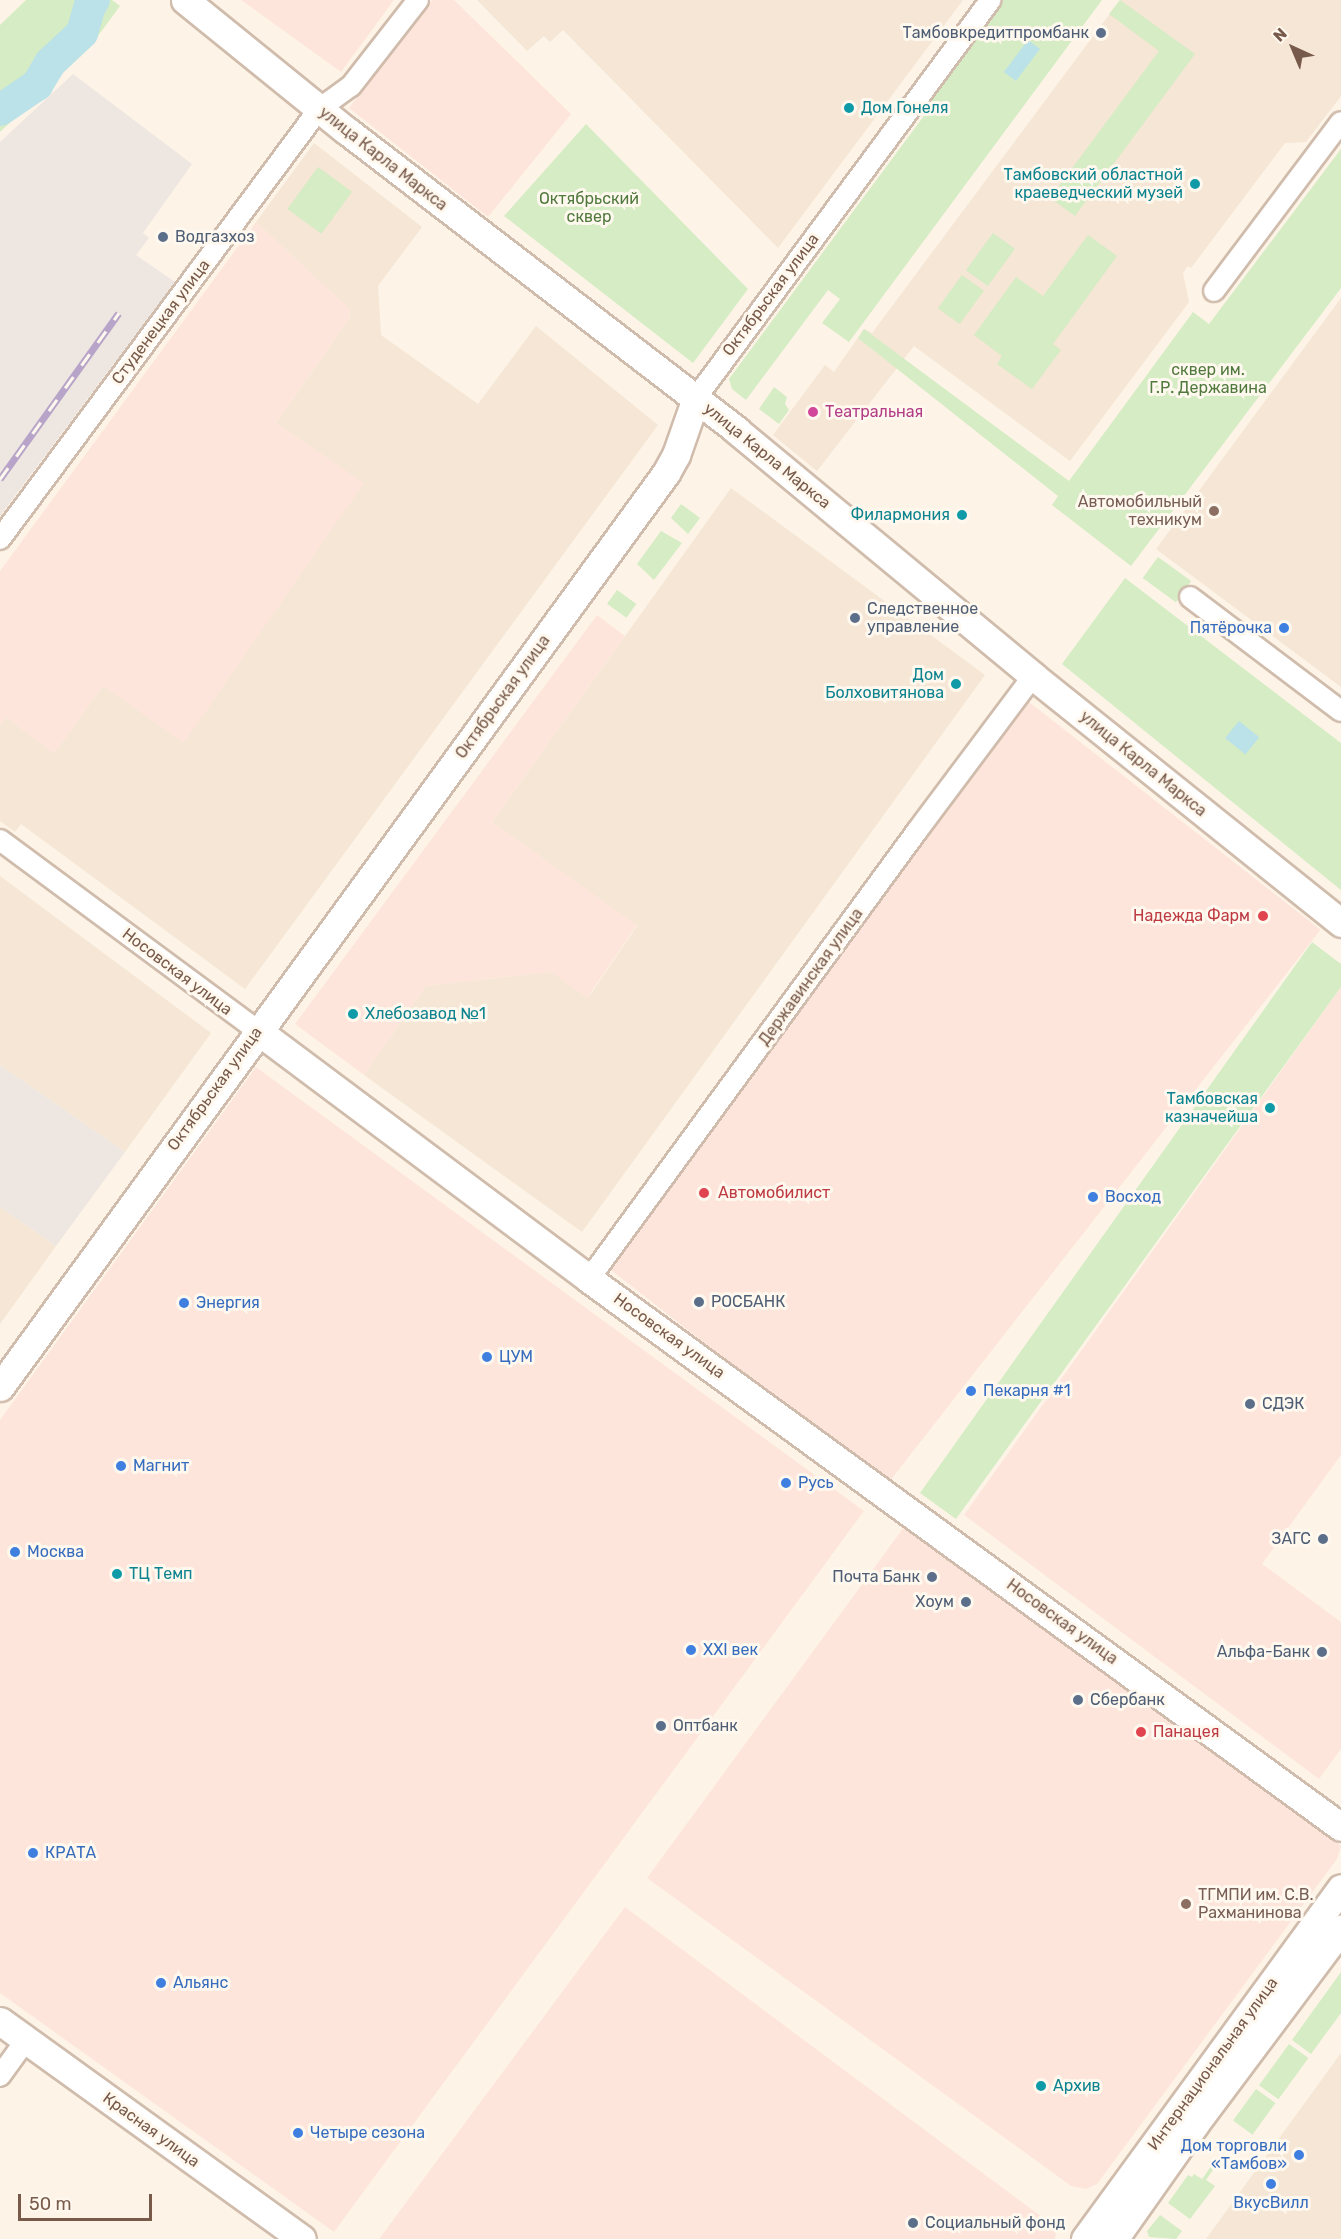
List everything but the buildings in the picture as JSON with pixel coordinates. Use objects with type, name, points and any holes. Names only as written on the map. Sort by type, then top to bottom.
[{"type":"main road","name":"улица Карла Маркса","points":[[185,0],[319,109],[696,398],[1034,676],[1341,923]]},
{"type":"main road","name":"Октябрьская улица","points":[[0,1387],[666,473],[676,455],[696,398]]},
{"type":"main road","name":"Носовская улица","points":[[258,1031],[589,1279],[1341,1827]]},
{"type":"main road","name":"Интернациональная улица","points":[[1101,2236],[1341,1888]]},
{"type":"main road","name":"Интернациональная улица","points":[[1101,2236],[1195,2124],[1341,1929]]},
{"type":"main road","name":"Красная улица","points":[[0,2020],[302,2239]]},
{"type":"street","name":"Студенецкая улица","points":[[0,539],[319,109],[351,86],[418,0]]},
{"type":"street","name":"Октябрьская улица","points":[[696,398],[990,0]]},
{"type":"street","points":[[1214,291],[1341,122]]},
{"type":"street","points":[[1190,597],[1341,711]]},
{"type":"street","name":"Державинская улица","points":[[589,1279],[917,831],[1034,676]]},
{"type":"street","name":"Носовская улица","points":[[0,840],[258,1031]]},
{"type":"street","points":[[0,2076],[26,2040]]},
{"type":"shaded area","points":[[241,0],[394,0],[341,72]]},
{"type":"shaded area","points":[[432,0],[454,0],[571,114],[488,217],[349,108]]},
{"type":"shaded area","points":[[477,0],[963,0],[778,248],[563,30],[550,42],[544,36],[527,51]]},
{"type":"shaded area","points":[[1120,0],[1341,0],[1341,96],[1306,142],[1285,143],[1191,268],[1188,266],[1183,273],[1189,302],[1070,461],[914,346],[817,471],[773,435],[825,365],[834,372],[864,329],[872,333]]},
{"type":"shaded area","points":[[73,74],[192,164],[143,233],[149,238],[136,255],[175,282],[0,516],[0,142]]},
{"type":"shaded area","points":[[314,143],[422,227],[378,286],[381,335],[478,404],[536,326],[658,425],[245,989],[21,824],[15,832],[0,821],[0,725],[6,717],[54,753],[103,686],[363,483],[276,423],[349,319],[350,310],[256,222]]},
{"type":"shaded area","points":[[256,222],[350,309],[349,319],[276,423],[364,483],[184,743],[103,686],[54,754],[6,717],[0,725],[0,571]]},
{"type":"shaded area","points":[[1341,298],[1341,687],[1156,549]]},
{"type":"shaded area","points":[[731,488],[985,675],[582,1232],[364,1075],[426,986],[551,972],[590,995],[637,926],[492,822]]},
{"type":"shaded area","points":[[597,615],[625,636],[492,822],[637,925],[587,998],[551,972],[426,986],[364,1075],[295,1024]]},
{"type":"shaded area","points":[[1029,702],[1321,930],[887,1485],[595,1258]]},
{"type":"shaded area","points":[[0,876],[211,1033],[125,1152],[0,1065]]},
{"type":"shaded area","points":[[1341,987],[1341,1455],[1262,1564],[1341,1622],[1341,1749],[1319,1779],[964,1515]]},
{"type":"shaded area","points":[[0,1065],[125,1152],[56,1246],[0,1207]]},
{"type":"shaded area","points":[[256,1067],[864,1511],[334,2232],[0,1993],[0,1420]]},
{"type":"shaded area","points":[[0,1207],[56,1246],[0,1324]]},
{"type":"shaded area","points":[[904,1527],[1320,1828],[1341,1846],[1337,1859],[1097,2184],[1086,2189],[1071,2186],[647,1878]]},
{"type":"shaded area","points":[[625,1907],[1046,2220],[1056,2232],[1055,2239],[379,2239]]},
{"type":"shaded area","points":[[1341,2053],[1341,2239],[1206,2239]]},
{"type":"green space","points":[[26,0],[112,0],[120,6],[89,48],[0,132],[0,25]]},
{"type":"green space","points":[[1003,0],[1102,0],[849,342],[822,323],[840,299],[828,290],[746,400],[732,389],[729,379],[929,109],[925,105]]},
{"type":"green space","points":[[1120,0],[1195,54],[1075,216],[1050,198],[1159,51],[1109,14]]},
{"type":"green space","name":"Октябрьский сквер","points":[[586,124],[748,289],[693,363],[504,216]]},
{"type":"green space","name":"сквер им. Г.Р. Державина","points":[[1341,149],[1341,288],[1131,566],[1052,505],[1058,496],[858,338],[864,329],[1069,481],[1193,312],[1209,324]]},
{"type":"green space","points":[[318,167],[352,192],[321,234],[287,209]]},
{"type":"green space","points":[[993,233],[1015,249],[988,286],[966,270]]},
{"type":"green space","points":[[1088,235],[1117,256],[1053,344],[1061,350],[1032,389],[997,364],[1002,356],[974,335],[1016,277],[1043,296]]},
{"type":"green space","points":[[962,275],[984,291],[960,324],[938,308]]},
{"type":"green space","points":[[774,387],[787,397],[785,404],[789,410],[779,424],[759,409]]},
{"type":"green space","points":[[681,504],[700,518],[688,534],[671,518]]},
{"type":"green space","points":[[661,531],[682,543],[654,580],[637,564]]},
{"type":"green space","points":[[1158,557],[1191,581],[1176,602],[1143,578]]},
{"type":"green space","points":[[1125,578],[1341,743],[1341,890],[1062,664]]},
{"type":"green space","points":[[617,590],[636,604],[626,618],[607,604]]},
{"type":"green space","points":[[1312,942],[1341,964],[1341,987],[956,1519],[920,1493]]},
{"type":"green space","points":[[1341,1972],[1341,2013],[1311,2054],[1292,2040]]},
{"type":"green space","points":[[1289,2044],[1308,2058],[1278,2099],[1259,2085]]},
{"type":"green space","points":[[1256,2089],[1275,2103],[1252,2135],[1233,2121]]},
{"type":"green space","points":[[1212,2165],[1215,2167],[1206,2180],[1215,2186],[1190,2219],[1168,2203],[1188,2175],[1192,2177],[1194,2174],[1202,2179]]},
{"type":"green space","points":[[1160,2215],[1182,2231],[1176,2239],[1149,2237],[1147,2231]]},
{"type":"water","points":[[1028,40],[1040,49],[1016,81],[1004,72]]},
{"type":"water","points":[[1239,721],[1259,737],[1245,754],[1225,738]]},
{"type":"waterway","points":[[0,110],[37,85],[50,63],[82,33],[89,8],[94,0]]},
{"type":"railway","points":[[0,479],[119,313]]},
{"type":"place","name":"Тамбовкредитпромбанк","points":[[1101,33]]},
{"type":"place","name":"Дом Гонеля","points":[[849,108]]},
{"type":"place","name":"Тамбовский областной краеведческий музей","points":[[1195,184]]},
{"type":"place","name":"Водгазхоз","points":[[163,237]]},
{"type":"place","name":"Театральная","points":[[813,412]]},
{"type":"place","name":"Автомобильный техникум","points":[[1214,511]]},
{"type":"place","name":"Филармония","points":[[962,515]]},
{"type":"place","name":"Следственное управление","points":[[855,618]]},
{"type":"place","name":"Пятёрочка","points":[[1284,628]]},
{"type":"place","name":"Дом Болховитянова","points":[[956,684]]},
{"type":"place","name":"Надежда Фарм","points":[[1263,916]]},
{"type":"place","name":"Хлебозавод №1","points":[[353,1014]]},
{"type":"place","name":"Тамбовская казначейша","points":[[1270,1108]]},
{"type":"place","name":"Автомобилист","points":[[704,1193]]},
{"type":"place","name":"Восход","points":[[1093,1197]]},
{"type":"place","name":"РОСБАНК","points":[[699,1302]]},
{"type":"place","name":"Энергия","points":[[184,1303]]},
{"type":"place","name":"ЦУМ","points":[[487,1357]]},
{"type":"place","name":"Пекарня #1","points":[[971,1391]]},
{"type":"place","name":"СДЭК","points":[[1250,1404]]},
{"type":"place","name":"Магнит","points":[[121,1466]]},
{"type":"place","name":"Русь","points":[[786,1483]]},
{"type":"place","name":"ЗАГС","points":[[1323,1539]]},
{"type":"place","name":"Москва","points":[[15,1552]]},
{"type":"place","name":"ТЦ Темп","points":[[117,1574]]},
{"type":"place","name":"Почта Банк","points":[[932,1577]]},
{"type":"place","name":"Хоум","points":[[966,1602]]},
{"type":"place","name":"XXI век","points":[[691,1650]]},
{"type":"place","name":"Альфа-Банк","points":[[1322,1652]]},
{"type":"place","name":"Сбербанк","points":[[1078,1700]]},
{"type":"place","name":"Оптбанк","points":[[661,1726]]},
{"type":"place","name":"Панацея","points":[[1141,1732]]},
{"type":"place","name":"КРАТА","points":[[33,1853]]},
{"type":"place","name":"ТГМПИ им. С.В. Рахманинова","points":[[1186,1904]]},
{"type":"place","name":"Альянс","points":[[161,1983]]},
{"type":"place","name":"Архив","points":[[1041,2086]]},
{"type":"place","name":"Четыре сезона","points":[[298,2133]]},
{"type":"place","name":"Дом торговли «Тамбов»","points":[[1299,2155]]},
{"type":"place","name":"ВкусВилл","points":[[1271,2184]]},
{"type":"place","name":"Социальный фонд","points":[[913,2223]]}]
